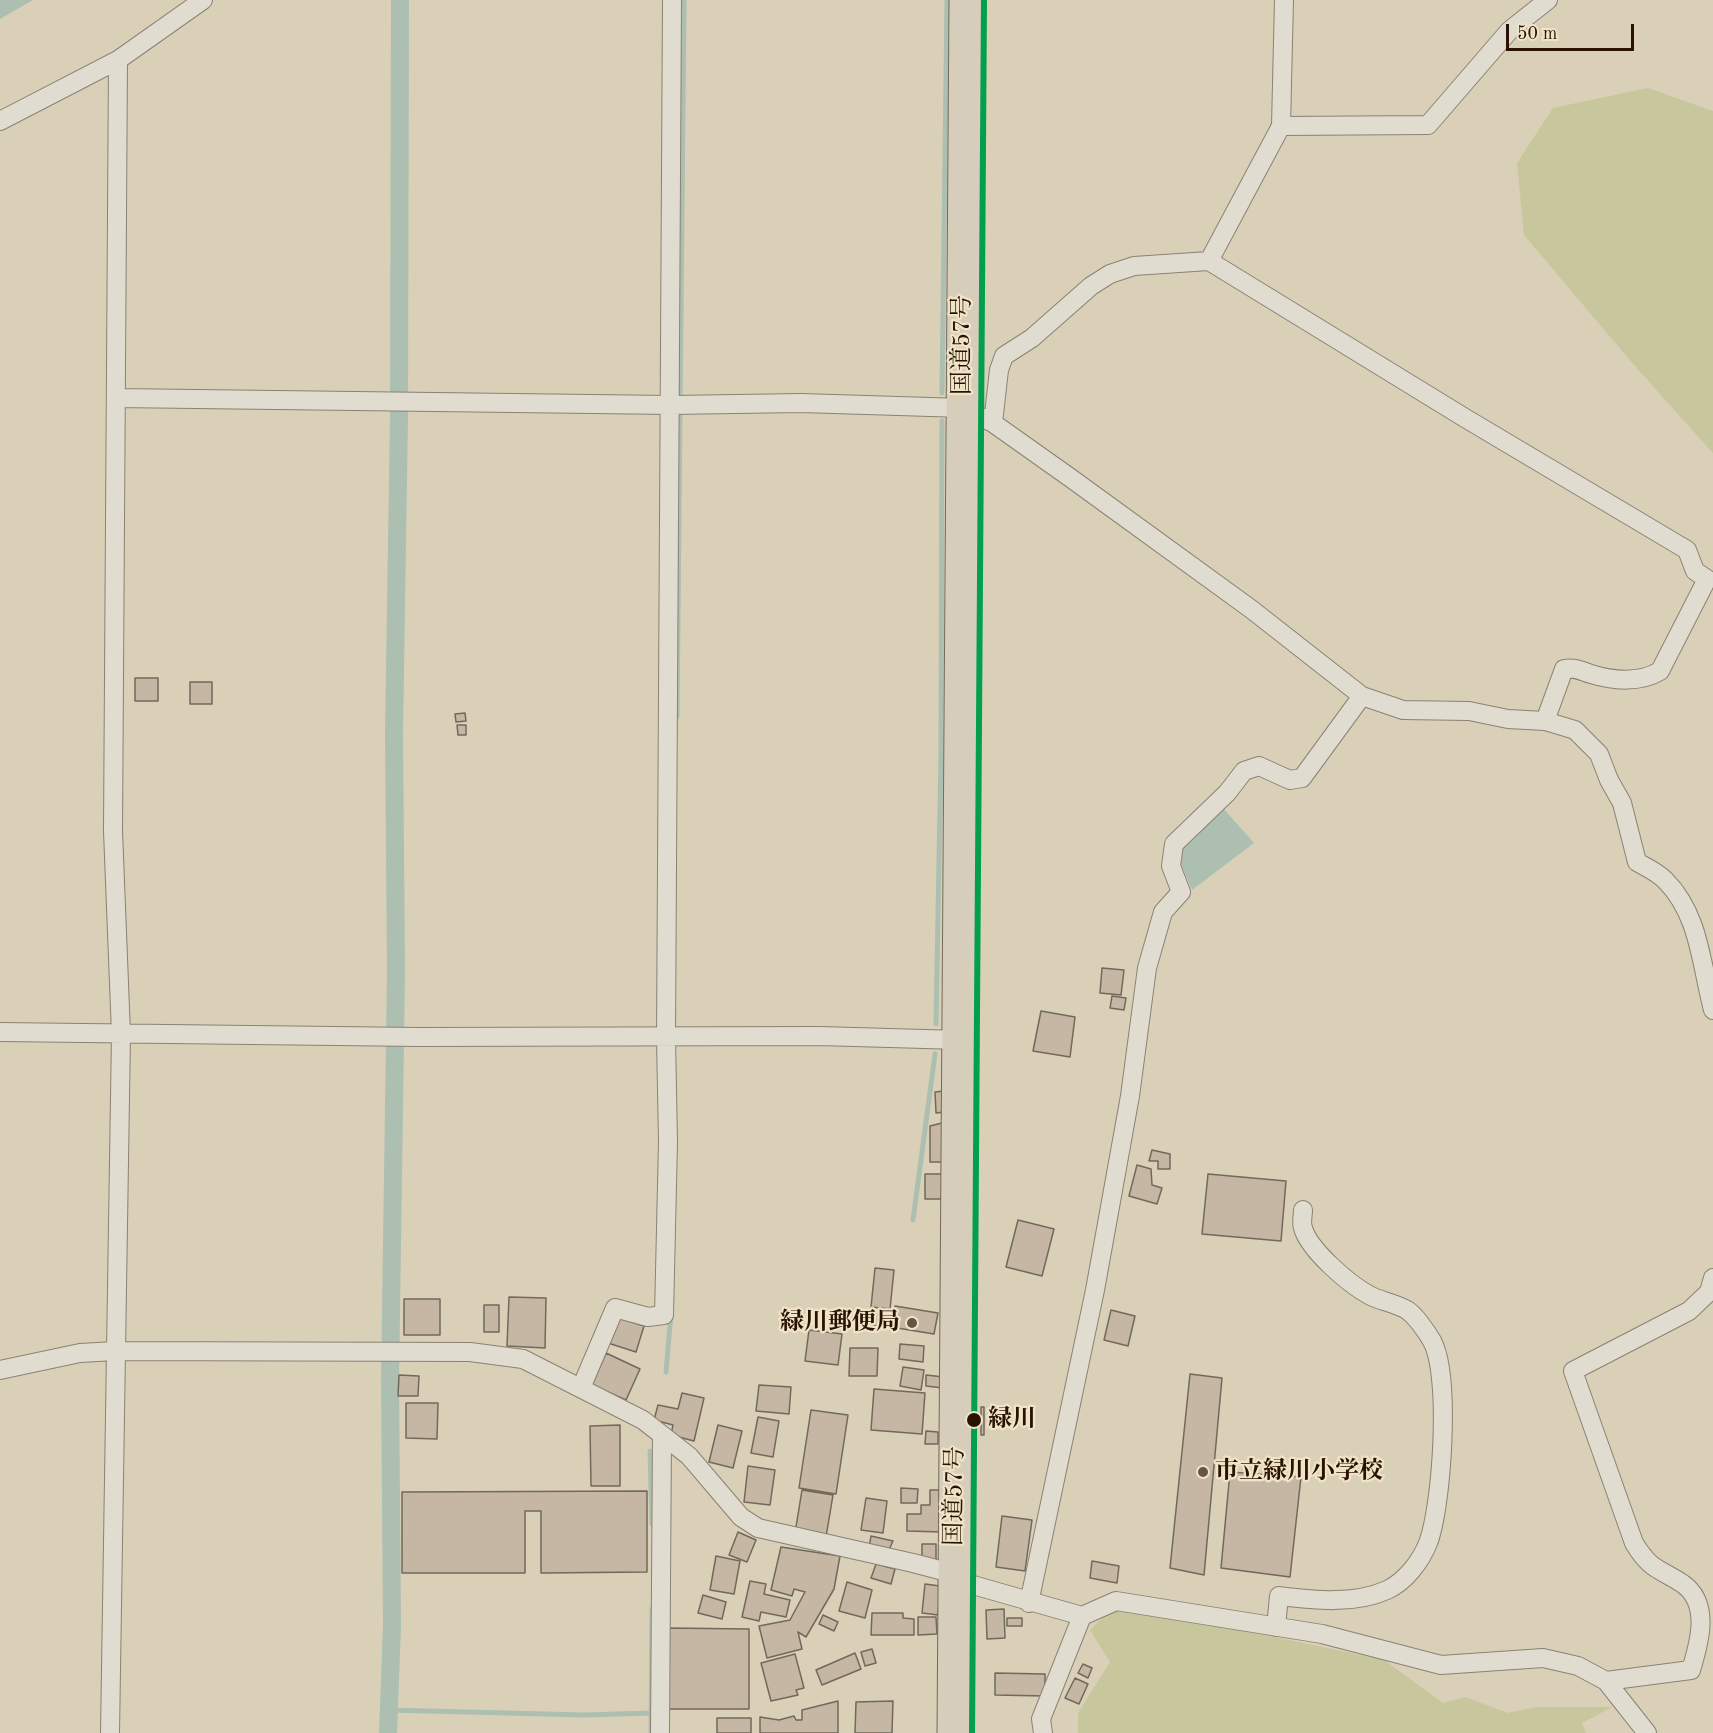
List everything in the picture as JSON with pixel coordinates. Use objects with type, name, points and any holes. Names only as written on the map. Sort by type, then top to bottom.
[{"type":"highway","name":"国道57号","points":[[954,1733],[966,0]]},
{"type":"street","points":[[0,121],[118,60],[203,0]]},
{"type":"street","points":[[581,1388],[615,1308],[648,1317],[664,1315],[668,1142],[666,1038],[672,0]]},
{"type":"street","points":[[1209,261],[1281,126],[1284,0]]},
{"type":"street","points":[[1281,126],[1428,125],[1510,30],[1548,0]]},
{"type":"street","points":[[110,1733],[121,1034],[113,831],[118,60]]},
{"type":"street","points":[[993,423],[999,370],[1005,356],[1032,338],[1091,286],[1110,274],[1134,266],[1209,261],[1445,406],[1687,550],[1695,572],[1707,579],[1660,671],[1650,677],[1636,680],[1611,679],[1574,668],[1564,669],[1545,721]]},
{"type":"street","points":[[117,398],[670,405],[801,403],[963,408],[993,423],[1251,609],[1362,696],[1403,710],[1469,711],[1508,719],[1545,721],[1575,730],[1599,754],[1622,804],[1637,862],[1664,878],[1685,905],[1698,938],[1713,1010]]},
{"type":"street","points":[[1029,1603],[1095,1290],[1130,1096],[1147,968],[1163,912],[1181,892],[1172,866],[1174,844],[1227,793],[1244,771],[1259,766],[1290,780],[1302,778],[1362,696]]},
{"type":"street","points":[[0,1032],[666,1038],[819,1036],[960,1040]]},
{"type":"street","points":[[1275,1627],[1279,1596],[1318,1600],[1356,1598],[1388,1590],[1412,1570],[1428,1543],[1437,1499],[1442,1448],[1442,1384],[1433,1343],[1408,1310],[1368,1294],[1336,1272],[1303,1228],[1303,1210]]},
{"type":"street","points":[[1606,1680],[1690,1670],[1701,1624],[1697,1601],[1684,1585],[1660,1573],[1645,1561],[1634,1543],[1574,1371],[1689,1311],[1709,1292],[1713,1278]]},
{"type":"street","points":[[0,1371],[80,1353],[116,1351],[470,1352],[523,1359],[643,1420],[689,1456],[741,1518],[758,1528],[837,1544],[954,1574],[973,1585],[1029,1603],[1082,1616],[1116,1601],[1322,1634],[1441,1665],[1543,1658],[1578,1666],[1606,1680],[1647,1733]]},
{"type":"street","points":[[660,1733],[662,1435]]},
{"type":"street","points":[[1043,1733],[1041,1719],[1082,1616]]},
{"type":"green space","points":[[1648,88],[1713,111],[1713,453],[1634,365],[1524,235],[1517,163],[1553,108]]},
{"type":"green space","points":[[1111,1610],[1232,1628],[1384,1660],[1443,1703],[1465,1697],[1508,1713],[1537,1707],[1612,1707],[1582,1723],[1586,1733],[1078,1733],[1078,1713],[1110,1662],[1090,1630]]},
{"type":"shaded area","points":[[0,0],[33,0],[0,19]]},
{"type":"shaded area","points":[[1222,807],[1254,843],[1192,890],[1181,864],[1180,847]]},
{"type":"building","points":[[135,678],[158,678],[158,701],[135,701]]},
{"type":"building","points":[[190,682],[212,682],[212,704],[190,704]]},
{"type":"building","points":[[465,713],[466,721],[456,722],[455,714]]},
{"type":"building","points":[[457,725],[466,725],[466,735],[458,735]]},
{"type":"building","points":[[1102,968],[1124,970],[1121,995],[1100,993]]},
{"type":"building","points":[[1112,996],[1126,998],[1124,1010],[1110,1008]]},
{"type":"building","points":[[1041,1011],[1075,1017],[1070,1057],[1033,1051]]},
{"type":"building","points":[[944,1091],[945,1112],[936,1113],[935,1092]]},
{"type":"building","points":[[942,1123],[942,1162],[930,1162],[930,1126]]},
{"type":"building","points":[[1152,1150],[1170,1154],[1170,1169],[1158,1169],[1158,1161],[1149,1161]]},
{"type":"building","points":[[1137,1165],[1151,1169],[1152,1185],[1162,1188],[1157,1204],[1129,1196]]},
{"type":"building","points":[[925,1174],[943,1174],[943,1199],[925,1199]]},
{"type":"building","points":[[1208,1174],[1286,1181],[1281,1241],[1202,1234]]},
{"type":"building","points":[[1018,1220],[1054,1229],[1042,1276],[1006,1267]]},
{"type":"building","points":[[875,1268],[894,1270],[890,1309],[871,1307]]},
{"type":"building","points":[[509,1297],[546,1298],[545,1348],[507,1346]]},
{"type":"building","points":[[404,1299],[440,1299],[440,1335],[404,1335]]},
{"type":"building","points":[[484,1305],[499,1305],[499,1332],[484,1332]]},
{"type":"building","points":[[895,1306],[938,1313],[934,1334],[891,1327]]},
{"type":"building","points":[[1111,1310],[1135,1316],[1128,1346],[1104,1340]]},
{"type":"building","points":[[870,1314],[886,1315],[885,1327],[870,1325]]},
{"type":"building","points":[[616,1317],[644,1326],[636,1352],[608,1343]]},
{"type":"building","points":[[809,1330],[842,1334],[838,1365],[805,1361]]},
{"type":"building","points":[[900,1344],[924,1346],[923,1362],[899,1359]]},
{"type":"building","points":[[850,1348],[878,1348],[877,1376],[849,1376]]},
{"type":"building","points":[[606,1353],[640,1369],[626,1400],[592,1385]]},
{"type":"building","points":[[903,1367],[924,1370],[921,1390],[900,1386]]},
{"type":"building","points":[[1190,1374],[1222,1378],[1204,1575],[1170,1568]]},
{"type":"building","points":[[399,1375],[419,1376],[418,1396],[398,1396]]},
{"type":"building","points":[[926,1375],[944,1377],[943,1388],[926,1386]]},
{"type":"building","points":[[759,1385],[791,1387],[789,1414],[756,1411]]},
{"type":"building","points":[[874,1389],[925,1393],[922,1434],[871,1430]]},
{"type":"building","points":[[682,1393],[704,1398],[694,1441],[671,1435],[673,1425],[654,1420],[658,1405],[678,1409]]},
{"type":"building","points":[[406,1403],[438,1403],[437,1439],[406,1438]]},
{"type":"building","points":[[981,1407],[984,1407],[984,1435],[981,1435]]},
{"type":"building","points":[[811,1410],[848,1415],[836,1494],[799,1488]]},
{"type":"building","points":[[758,1417],[779,1421],[773,1457],[751,1453]]},
{"type":"building","points":[[620,1425],[620,1486],[591,1486],[590,1426]]},
{"type":"building","points":[[718,1425],[742,1431],[733,1468],[709,1462]]},
{"type":"building","points":[[926,1431],[938,1432],[938,1444],[925,1444]]},
{"type":"building","points":[[748,1466],[775,1470],[770,1505],[744,1502]]},
{"type":"building","points":[[1230,1472],[1301,1477],[1290,1577],[1221,1568]]},
{"type":"building","points":[[901,1488],[918,1489],[917,1503],[901,1503]]},
{"type":"building","points":[[802,1490],[833,1495],[826,1537],[795,1533]]},
{"type":"building","points":[[930,1490],[942,1490],[942,1532],[907,1531],[907,1514],[921,1514],[921,1505],[930,1505]]},
{"type":"building","points":[[647,1491],[647,1572],[541,1573],[541,1511],[525,1511],[525,1573],[402,1573],[402,1492]]},
{"type":"building","points":[[866,1498],[887,1501],[883,1533],[861,1530]]},
{"type":"building","points":[[1002,1516],[1032,1520],[1025,1571],[996,1567]]},
{"type":"building","points":[[738,1532],[756,1540],[747,1562],[729,1555]]},
{"type":"building","points":[[871,1536],[893,1541],[888,1552],[869,1548]]},
{"type":"building","points":[[922,1544],[936,1544],[936,1563],[922,1563]]},
{"type":"building","points":[[781,1547],[840,1556],[834,1589],[806,1637],[798,1632],[802,1649],[767,1658],[759,1626],[790,1620],[805,1592],[794,1589],[792,1596],[771,1590]]},
{"type":"building","points":[[716,1556],[740,1561],[734,1594],[710,1590]]},
{"type":"building","points":[[1092,1561],[1119,1566],[1117,1583],[1090,1578]]},
{"type":"building","points":[[876,1564],[895,1569],[891,1584],[871,1578]]},
{"type":"building","points":[[750,1581],[766,1584],[764,1594],[790,1600],[786,1617],[761,1612],[759,1621],[742,1617]]},
{"type":"building","points":[[847,1582],[872,1590],[865,1618],[839,1611]]},
{"type":"building","points":[[925,1584],[940,1586],[938,1615],[922,1613]]},
{"type":"building","points":[[703,1595],[726,1602],[722,1619],[698,1613]]},
{"type":"building","points":[[1004,1609],[1005,1638],[987,1639],[986,1610]]},
{"type":"building","points":[[872,1613],[903,1613],[903,1618],[914,1619],[914,1635],[871,1635]]},
{"type":"building","points":[[823,1615],[838,1622],[834,1631],[819,1624]]},
{"type":"building","points":[[918,1617],[936,1617],[937,1634],[918,1635]]},
{"type":"building","points":[[1007,1618],[1022,1618],[1022,1626],[1007,1626]]},
{"type":"building","points":[[668,1628],[749,1629],[749,1709],[667,1709]]},
{"type":"building","points":[[872,1649],[876,1663],[865,1666],[861,1652]]},
{"type":"building","points":[[855,1653],[861,1669],[822,1685],[816,1670]]},
{"type":"building","points":[[795,1654],[804,1688],[796,1690],[798,1695],[771,1701],[761,1663]]},
{"type":"building","points":[[1083,1664],[1092,1668],[1088,1678],[1078,1673]]},
{"type":"building","points":[[995,1673],[1045,1674],[1045,1696],[995,1695]]},
{"type":"building","points":[[1075,1678],[1088,1684],[1079,1704],[1065,1698]]},
{"type":"building","points":[[838,1701],[838,1733],[760,1733],[760,1717],[779,1720],[794,1716],[796,1720],[802,1720],[802,1710]]},
{"type":"building","points":[[893,1701],[892,1733],[855,1733],[856,1702]]},
{"type":"building","points":[[717,1718],[751,1718],[751,1733],[717,1733]]},
{"type":"waterway","points":[[388,1733],[392,1626],[390,1379],[396,971],[394,734],[399,416],[400,0]]},
{"type":"waterway","points":[[677,717],[684,0]]},
{"type":"waterway","points":[[942,393],[947,0]]},
{"type":"waterway","points":[[936,1024],[941,753],[942,421]]},
{"type":"waterway","points":[[913,1220],[935,1054]]},
{"type":"waterway","points":[[666,1372],[671,1314]]},
{"type":"waterway","points":[[650,1451],[652,1524]]},
{"type":"waterway","points":[[651,1733],[652,1609]]},
{"type":"waterway","points":[[389,1710],[584,1715],[651,1713]]},
{"type":"transit line","points":[[972,1733],[984,0]]},
{"type":"place","name":"緑川郵便局","points":[[912,1323]]},
{"type":"place","name":"緑川","points":[[974,1420]]},
{"type":"place","name":"市立緑川小学校","points":[[1203,1472]]}]
